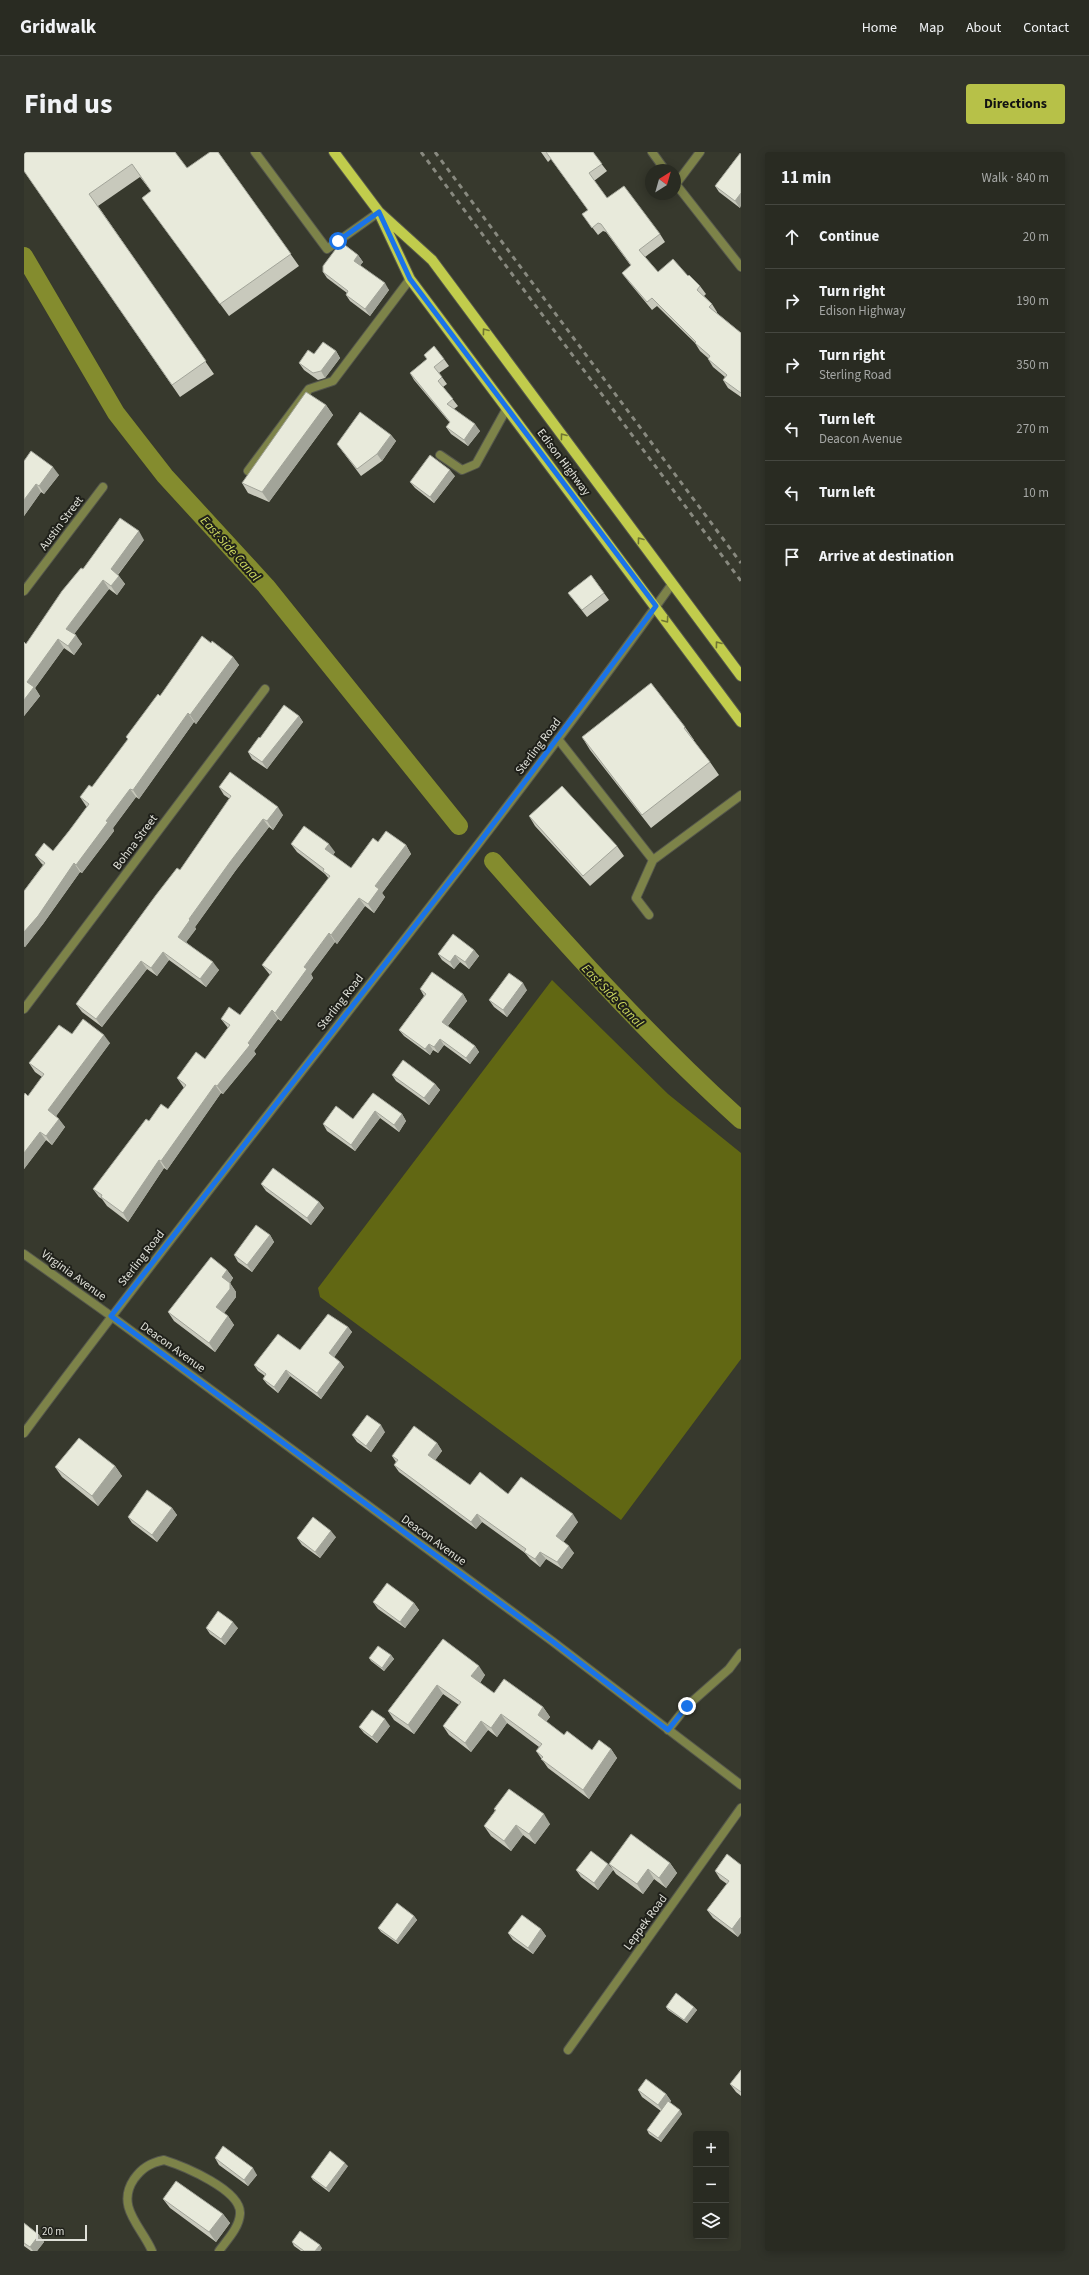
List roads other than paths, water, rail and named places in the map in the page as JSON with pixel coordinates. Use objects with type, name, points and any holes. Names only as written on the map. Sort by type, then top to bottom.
[{"type":"main road","name":"Edison Highway","points":[[334,152],[379,212],[432,260],[741,676]]},
{"type":"main road","name":"Edison Highway","points":[[379,212],[410,279],[656,606],[741,722]]},
{"type":"street","points":[[255,152],[327,249],[379,212]]},
{"type":"street","points":[[652,152],[661,164]]},
{"type":"street","points":[[681,176],[700,152]]},
{"type":"street","points":[[681,192],[741,267]]},
{"type":"street","points":[[248,471],[309,389],[333,381],[410,279]]},
{"type":"street","points":[[440,455],[462,470],[476,464],[507,408]]},
{"type":"street","name":"Austin Street","points":[[24,591],[103,487]]},
{"type":"street","name":"Sterling Road","points":[[24,1433],[111,1316],[558,739],[672,584]]},
{"type":"street","name":"Bohna Street","points":[[24,1009],[265,689]]},
{"type":"street","points":[[558,739],[653,860]]},
{"type":"street","points":[[649,915],[636,898],[653,860],[741,795]]},
{"type":"street","name":"Virginia Avenue","points":[[24,1254],[111,1316]]},
{"type":"street","name":"Deacon Avenue","points":[[111,1316],[552,1641],[741,1785]]},
{"type":"street","points":[[668,1730],[687,1706],[729,1669],[741,1653]]},
{"type":"street","name":"Leppek Road","points":[[568,2050],[741,1808]]},
{"type":"street","points":[[152,2251],[134,2223],[127,2206],[127,2196],[130,2186],[144,2167],[164,2160],[203,2176],[223,2189],[238,2203],[240,2212],[239,2220],[219,2251]]},
{"type":"waterway","name":"East Side Canal","points":[[24,256],[116,413],[165,476],[266,586],[459,826]]},
{"type":"waterway","name":"East Side Canal","points":[[493,861],[644,1027],[741,1120]]},
{"type":"railway","points":[[421,152],[741,581]]},
{"type":"railway","points":[[435,152],[741,563]]}]
